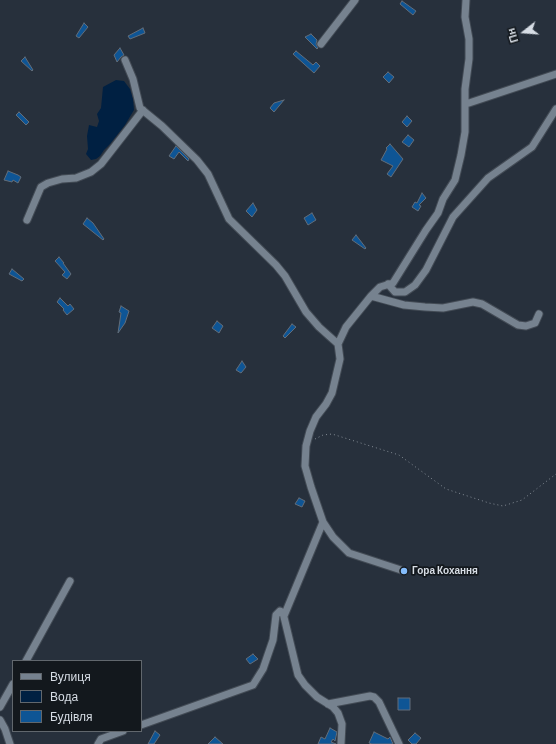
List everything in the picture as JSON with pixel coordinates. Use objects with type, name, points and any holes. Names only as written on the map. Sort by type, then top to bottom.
[{"type":"street","points":[[321,44],[355,0]]},
{"type":"street","points":[[404,571],[349,553],[333,537],[323,522],[311,487],[305,466],[306,448],[310,431],[316,418],[332,393],[340,359],[338,344],[346,327],[380,287],[393,283],[438,213],[443,199],[455,180],[465,132],[465,89],[469,46],[465,17],[466,0]]},
{"type":"street","points":[[125,60],[133,79],[140,108],[162,126],[197,160],[208,174],[229,219],[276,265],[285,276],[306,312],[319,327],[338,344]]},
{"type":"street","points":[[466,104],[556,74]]},
{"type":"street","points":[[388,284],[395,292],[405,292],[415,285],[426,270],[453,217],[488,178],[532,147],[556,109]]},
{"type":"street","points":[[27,220],[41,187],[48,183],[62,179],[76,178],[91,172],[101,164],[143,110]]},
{"type":"street","points":[[371,296],[404,305],[425,307],[443,308],[473,302],[482,304],[518,325],[526,326],[535,323],[538,314]]},
{"type":"street","points":[[323,522],[283,614],[298,675],[305,685],[317,697],[336,709],[340,719],[342,733],[341,744]]},
{"type":"street","points":[[27,660],[70,581]]},
{"type":"street","points":[[142,725],[253,685],[263,669],[268,656],[273,640],[276,615],[279,611],[283,614]]},
{"type":"street","points":[[0,707],[12,686]]},
{"type":"street","points":[[328,704],[370,696],[374,697],[379,702],[399,744]]},
{"type":"street","points":[[0,720],[10,744]]},
{"type":"street","points":[[98,744],[101,739],[120,732]]},
{"type":"path","points":[[306,448],[318,437],[332,434],[399,455],[446,489],[503,506],[522,500],[556,474]]},
{"type":"water","points":[[116,80],[124,81],[130,89],[134,110],[125,125],[100,156],[91,160],[86,154],[88,149],[87,136],[89,125],[97,127],[99,121],[97,114],[101,108],[103,87]]},
{"type":"building","points":[[402,1],[416,11],[413,15],[400,4]]},
{"type":"building","points":[[84,23],[88,27],[79,38],[76,36]]},
{"type":"building","points":[[143,28],[145,33],[130,39],[128,36]]},
{"type":"building","points":[[311,34],[317,40],[317,49],[305,37]]},
{"type":"building","points":[[120,48],[124,55],[117,62],[114,55]]},
{"type":"building","points":[[296,51],[313,65],[316,62],[320,66],[314,73],[293,54]]},
{"type":"building","points":[[25,57],[33,70],[32,71],[21,61]]},
{"type":"building","points":[[388,72],[394,77],[389,83],[383,77]]},
{"type":"building","points":[[284,100],[274,112],[270,108],[274,103]]},
{"type":"building","points":[[19,112],[29,122],[26,125],[16,115]]},
{"type":"building","points":[[407,116],[412,121],[407,127],[402,122]]},
{"type":"building","points":[[408,135],[414,140],[409,147],[402,142]]},
{"type":"building","points":[[390,144],[403,159],[391,177],[387,174],[393,166],[381,160],[387,149],[386,148]]},
{"type":"building","points":[[176,146],[189,159],[188,161],[179,152],[174,159],[169,156]]},
{"type":"building","points":[[8,171],[21,177],[18,183],[13,180],[12,182],[4,180]]},
{"type":"building","points":[[422,193],[426,198],[419,205],[421,206],[418,211],[412,207],[415,202],[417,203]]},
{"type":"building","points":[[253,203],[257,210],[252,217],[246,211]]},
{"type":"building","points":[[312,213],[316,220],[308,225],[304,218]]},
{"type":"building","points":[[87,218],[93,223],[104,239],[103,240],[83,224]]},
{"type":"building","points":[[356,235],[366,248],[365,249],[352,240]]},
{"type":"building","points":[[59,257],[71,274],[67,279],[62,275],[65,272],[55,261]]},
{"type":"building","points":[[12,269],[24,279],[22,281],[9,274]]},
{"type":"building","points":[[60,298],[68,306],[70,304],[74,309],[67,315],[63,310],[64,309],[57,302]]},
{"type":"building","points":[[121,306],[129,311],[125,323],[118,333],[121,313],[119,312]]},
{"type":"building","points":[[217,321],[223,326],[219,333],[212,328]]},
{"type":"building","points":[[292,324],[296,327],[285,338],[283,336]]},
{"type":"building","points":[[242,361],[246,367],[241,373],[236,370]]},
{"type":"building","points":[[299,498],[305,501],[302,507],[295,504]]},
{"type":"building","points":[[253,654],[258,659],[250,664],[246,659]]},
{"type":"building","points":[[398,698],[410,698],[410,710],[398,710]]},
{"type":"building","points":[[330,728],[337,732],[335,741],[333,739],[331,742],[336,744],[318,744],[321,737],[325,739]]},
{"type":"building","points":[[155,731],[160,735],[154,744],[148,744]]},
{"type":"building","points":[[374,732],[388,739],[390,737],[393,744],[369,743]]},
{"type":"building","points":[[415,733],[421,738],[416,744],[412,744],[408,740]]},
{"type":"building","points":[[215,737],[223,744],[208,744]]},
{"type":"place","name":"Гора Кохання","points":[[404,571]]}]
